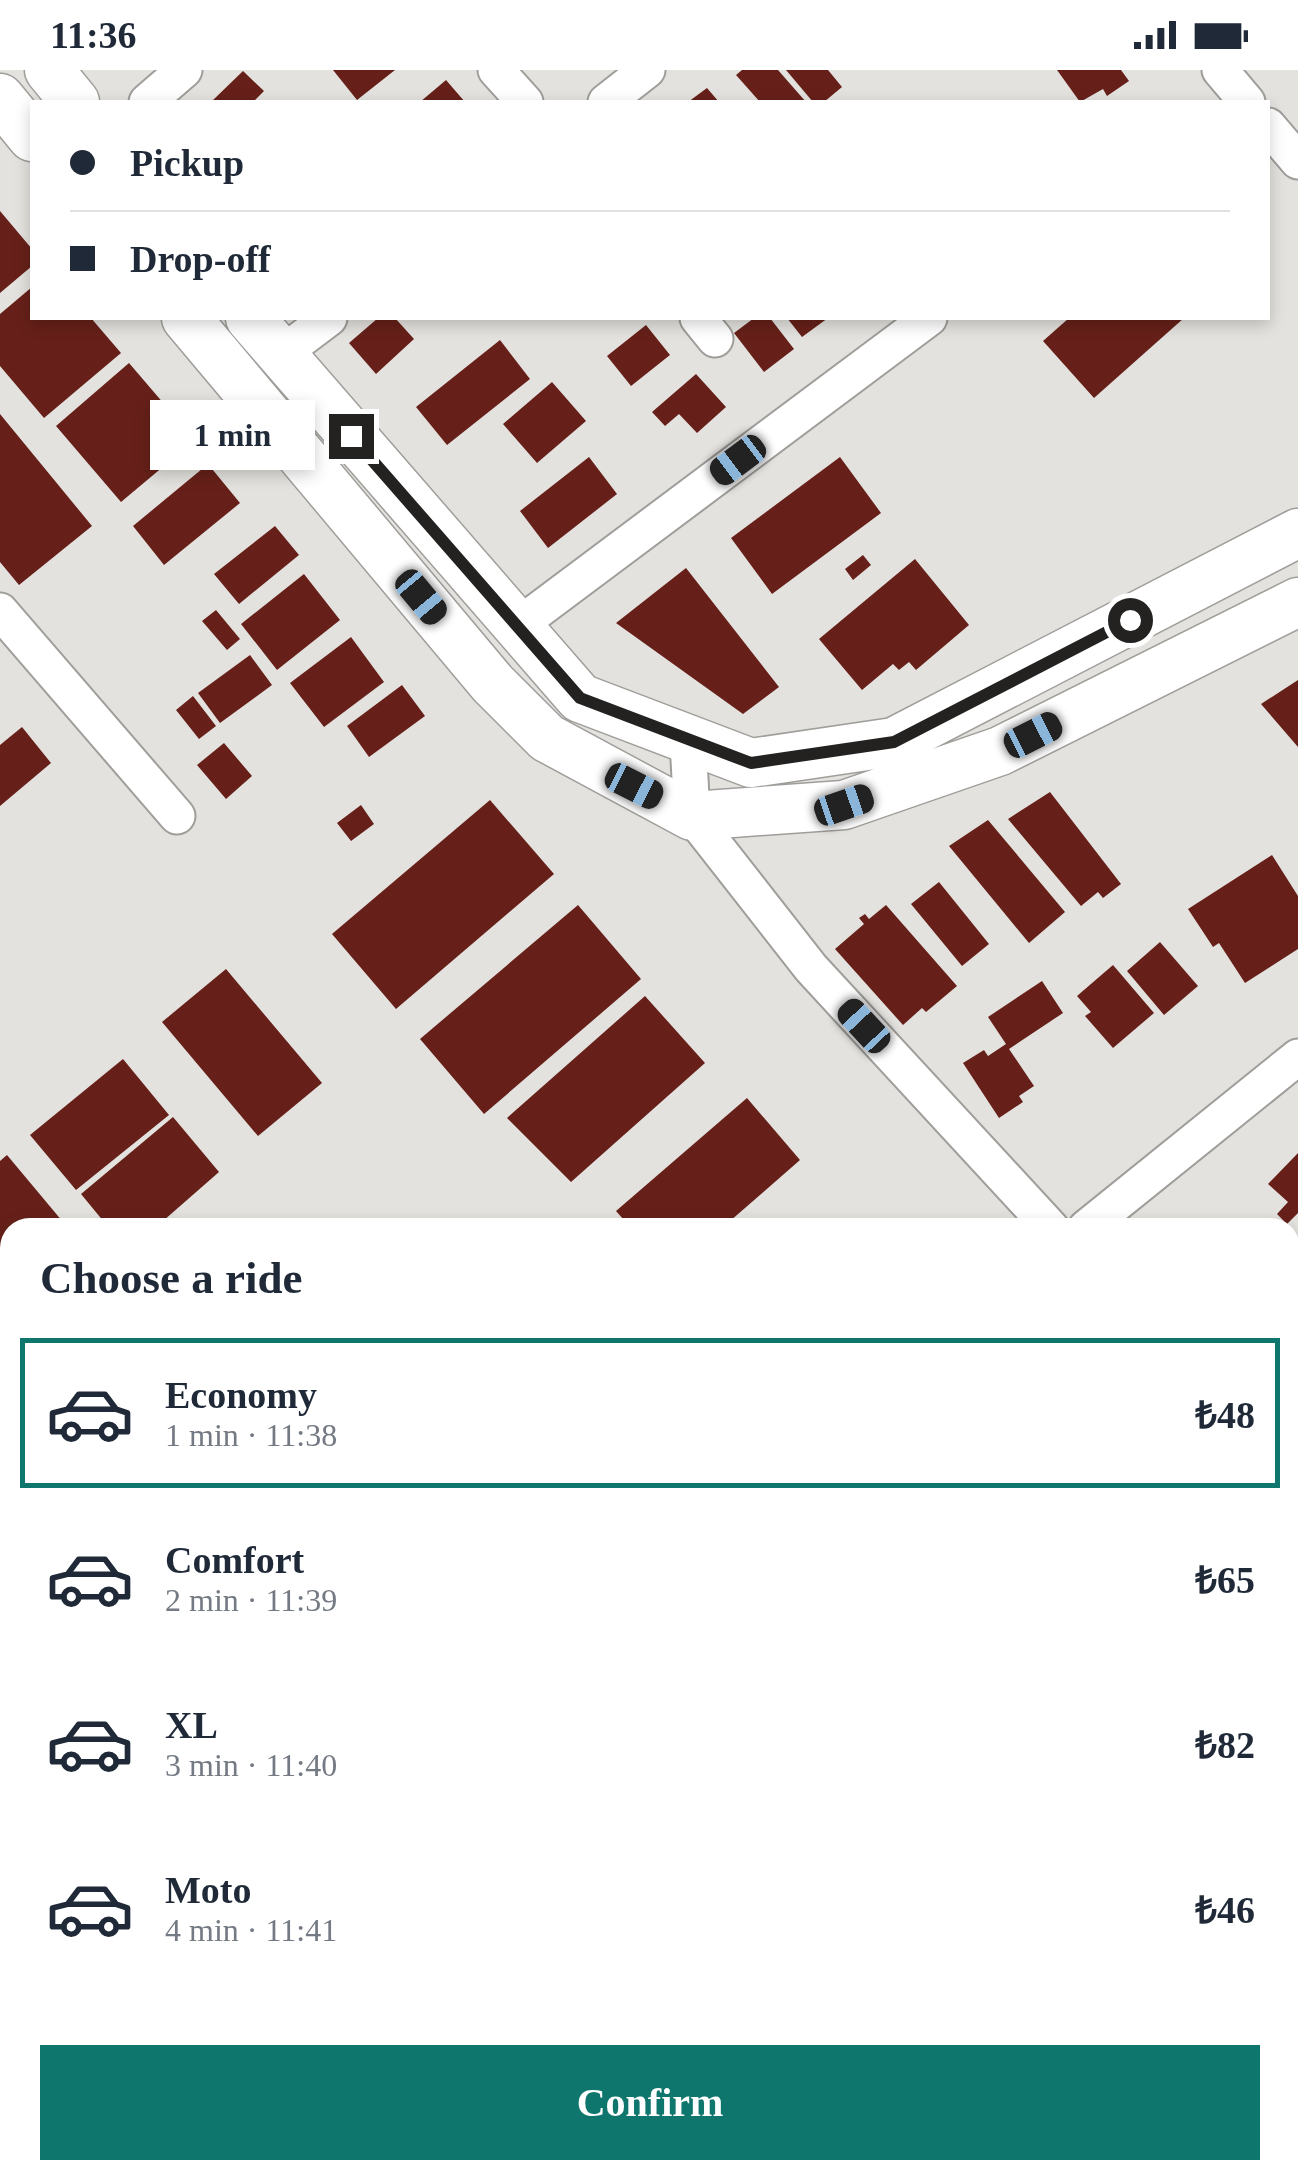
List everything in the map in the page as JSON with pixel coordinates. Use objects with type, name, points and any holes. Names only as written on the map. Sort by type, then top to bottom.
[{"type":"street","points":[[49,70],[72,100]]},
{"type":"street","points":[[149,100],[184,70]]},
{"type":"street","points":[[496,70],[523,100]]},
{"type":"street","points":[[609,100],[648,70]]},
{"type":"street","points":[[0,98],[30,134]]},
{"type":"street","points":[[1270,128],[1298,161]]},
{"type":"street","points":[[188,320],[494,684],[547,738],[692,816],[810,968],[1042,1218]]},
{"type":"street","points":[[252,320],[580,698],[751,763],[894,742],[1298,533]]},
{"type":"street","points":[[280,355],[325,320]]},
{"type":"street","points":[[516,627],[925,320]]},
{"type":"street","points":[[692,816],[844,805],[1000,751],[1298,602]]},
{"type":"street","points":[[0,611],[177,816]]},
{"type":"street","points":[[688,741],[692,816]]},
{"type":"street","points":[[1098,1218],[1298,1057]]},
{"type":"building","points":[[333,70],[395,70],[357,100]]},
{"type":"building","points":[[742,70],[778,70],[804,100],[758,100],[736,75]]},
{"type":"building","points":[[786,70],[828,70],[842,87],[826,100],[811,100]]},
{"type":"building","points":[[1057,70],[1121,70],[1129,81],[1107,96],[1103,89],[1079,100]]},
{"type":"building","points":[[243,71],[264,91],[255,100],[213,100]]},
{"type":"building","points":[[446,80],[463,100],[422,100]]},
{"type":"building","points":[[707,88],[717,100],[691,100]]},
{"type":"building","points":[[0,211],[30,247],[30,268],[0,293]]},
{"type":"building","points":[[30,289],[30,320],[93,320],[121,353],[44,418],[0,366],[0,314]]},
{"type":"building","points":[[376,320],[397,320],[414,339],[376,374],[349,343]]},
{"type":"building","points":[[751,320],[772,320],[794,349],[764,372],[734,333]]},
{"type":"building","points":[[789,320],[825,320],[802,337]]},
{"type":"building","points":[[1067,320],[1182,320],[1094,398],[1043,341]]},
{"type":"building","points":[[646,325],[670,355],[631,386],[607,356]]},
{"type":"building","points":[[500,340],[530,379],[447,445],[416,407]]},
{"type":"building","points":[[129,363],[195,440],[121,502],[56,426]]},
{"type":"building","points":[[696,374],[726,407],[697,433],[679,414],[665,426],[652,412]]},
{"type":"building","points":[[552,382],[586,421],[537,463],[503,424]]},
{"type":"building","points":[[0,414],[92,526],[19,585],[0,562]]},
{"type":"building","points":[[589,457],[617,494],[548,548],[520,511]]},
{"type":"building","points":[[840,457],[881,513],[772,594],[731,538]]},
{"type":"building","points":[[208,464],[240,503],[164,565],[133,526]]},
{"type":"building","points":[[275,526],[299,555],[239,604],[214,574]]},
{"type":"building","points":[[863,555],[871,565],[853,580],[845,569]]},
{"type":"building","points":[[915,559],[969,625],[916,670],[909,662],[899,670],[893,664],[862,690],[819,639]]},
{"type":"building","points":[[686,568],[779,687],[743,714],[616,623]]},
{"type":"building","points":[[304,574],[340,620],[277,670],[241,624]]},
{"type":"building","points":[[216,610],[240,639],[227,650],[202,621]]},
{"type":"building","points":[[351,637],[384,682],[324,727],[290,683]]},
{"type":"building","points":[[250,655],[272,685],[220,723],[198,693]]},
{"type":"building","points":[[1298,680],[1298,747],[1261,704]]},
{"type":"building","points":[[402,685],[425,716],[369,757],[347,726]]},
{"type":"building","points":[[193,696],[216,726],[199,739],[176,710]]},
{"type":"building","points":[[22,727],[51,763],[0,806],[0,745]]},
{"type":"building","points":[[224,743],[252,776],[226,799],[197,765]]},
{"type":"building","points":[[1050,792],[1121,884],[1103,898],[1098,892],[1081,906],[1008,819]]},
{"type":"building","points":[[490,800],[554,874],[396,1009],[332,934]]},
{"type":"building","points":[[361,805],[374,824],[351,841],[337,823]]},
{"type":"building","points":[[988,820],[1065,912],[1029,943],[949,846]]},
{"type":"building","points":[[1272,855],[1298,896],[1298,949],[1245,983],[1219,943],[1213,947],[1188,909]]},
{"type":"building","points":[[939,882],[989,944],[962,966],[911,904]]},
{"type":"building","points":[[578,905],[641,979],[484,1114],[420,1039]]},
{"type":"building","points":[[886,905],[957,986],[903,1025],[835,949],[864,924],[859,918],[865,914],[869,919]]},
{"type":"building","points":[[1160,942],[1198,986],[1164,1015],[1127,971]]},
{"type":"building","points":[[1113,965],[1154,1013],[1113,1048],[1085,1016],[1091,1012],[1077,996]]},
{"type":"building","points":[[226,969],[322,1083],[258,1136],[162,1022]]},
{"type":"building","points":[[1042,981],[1063,1013],[1009,1049],[1034,1086],[1019,1096],[1023,1102],[999,1118],[963,1063],[984,1050],[988,1056],[1006,1044],[988,1017]]},
{"type":"building","points":[[645,996],[705,1063],[571,1182],[507,1118]]},
{"type":"building","points":[[123,1059],[169,1115],[76,1190],[30,1135]]},
{"type":"building","points":[[747,1098],[800,1160],[733,1218],[622,1218],[616,1211]]},
{"type":"building","points":[[173,1117],[219,1172],[166,1218],[101,1218],[81,1194]]},
{"type":"building","points":[[1298,1153],[1298,1213],[1293,1218],[1277,1214],[1288,1202],[1268,1184]]},
{"type":"building","points":[[7,1155],[60,1218],[0,1218],[0,1161]]},
{"type":"route","points":[[351,436],[580,698],[751,763],[894,742],[1130,620]]}]
